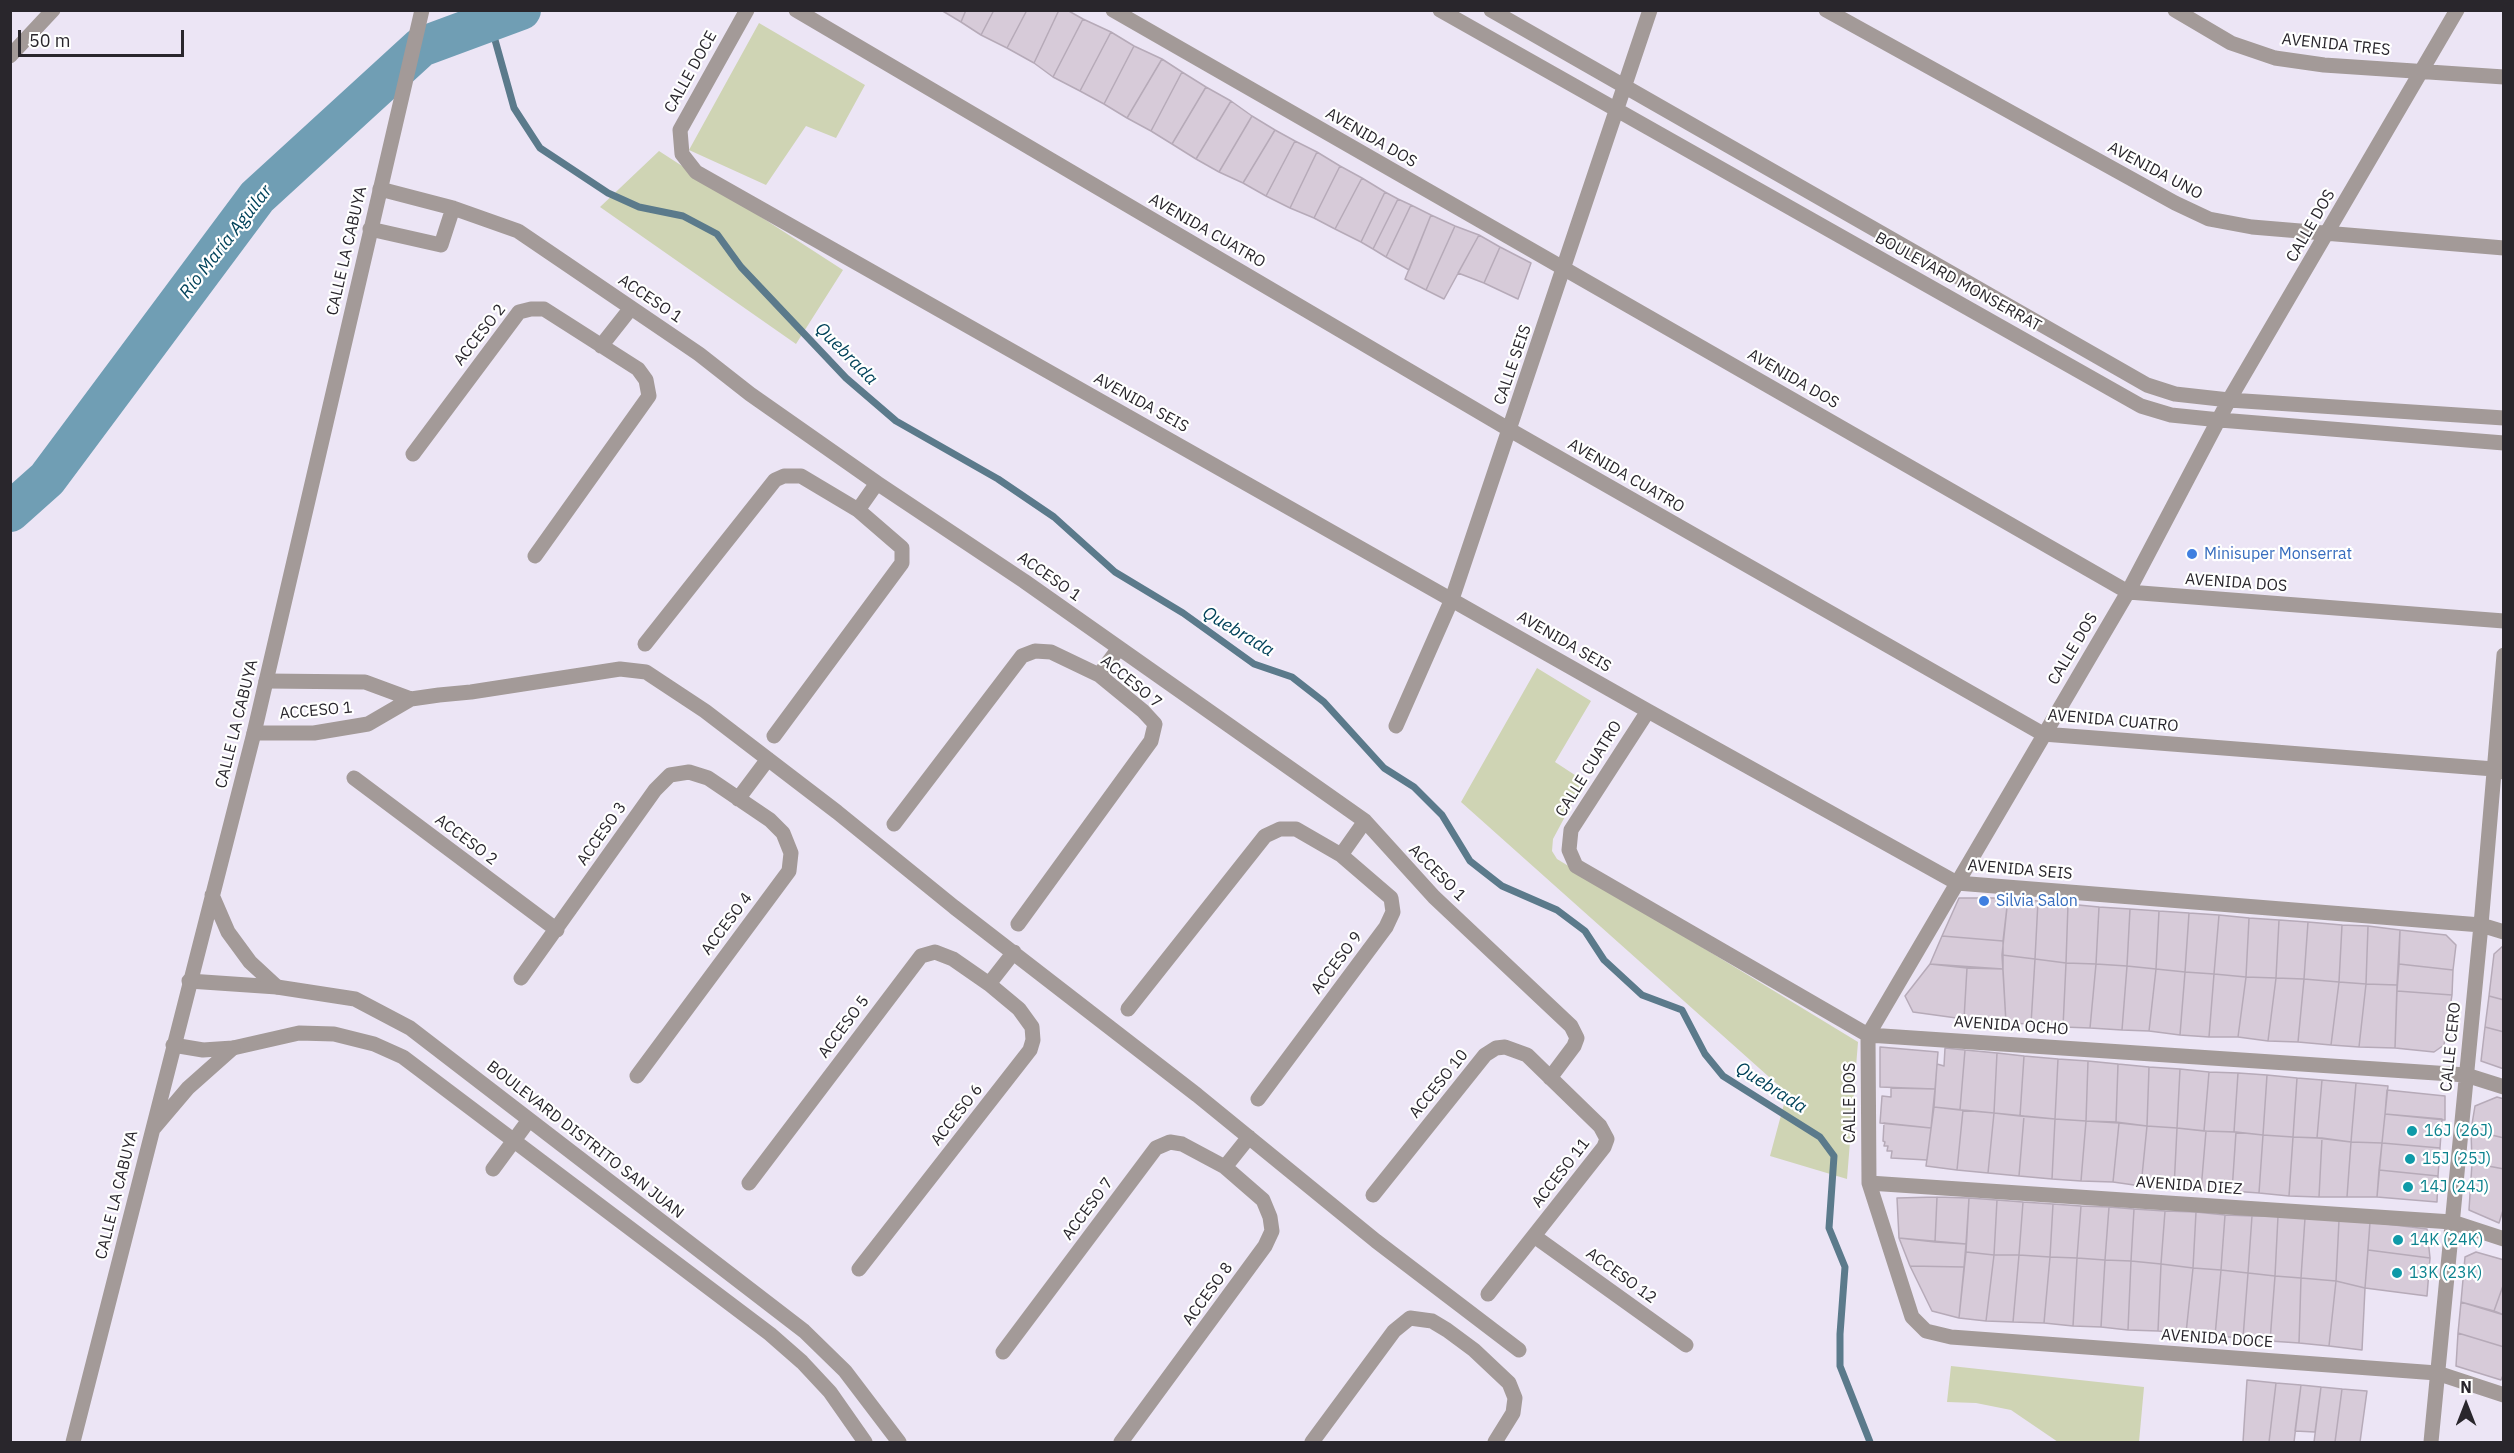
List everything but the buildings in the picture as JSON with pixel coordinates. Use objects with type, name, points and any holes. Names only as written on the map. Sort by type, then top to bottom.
[{"type":"street","points":[[10,56],[53,10]]},
{"type":"street","name":"CALLE LA CABUYA","points":[[73,1443],[254,733],[422,10]]},
{"type":"street","name":"CALLE DOCE","points":[[682,154],[680,130],[747,10]]},
{"type":"street","name":"AVENIDA CUATRO","points":[[796,10],[1510,430],[2043,734],[2499,771]]},
{"type":"street","name":"AVENIDA DOS","points":[[1113,10],[2128,592],[2504,621]]},
{"type":"street","name":"BOULEVARD MONSERRAT","points":[[1440,10],[2140,406],[2170,415],[2504,443]]},
{"type":"street","name":"BOULEVARD MONSERRAT","points":[[1491,10],[2147,385],[2175,394],[2229,400],[2504,418]]},
{"type":"street","name":"CALLE SEIS","points":[[1396,726],[1452,599],[1650,10]]},
{"type":"street","name":"AVENIDA UNO","points":[[1826,10],[2175,203],[2209,219],[2252,227],[2504,248]]},
{"type":"street","name":"AVENIDA TRES","points":[[2175,10],[2231,43],[2275,58],[2324,65],[2504,77]]},
{"type":"street","name":"CALLE DOS","points":[[1926,1332],[1912,1317],[1869,1183],[1868,1035],[2128,592],[2229,400],[2457,10]]},
{"type":"street","name":"AVENIDA SEIS","points":[[682,154],[696,172],[1648,711],[1957,883],[2481,925],[2504,932]]},
{"type":"street","name":"ACCESO 1","points":[[380,189],[453,208],[518,231],[1365,821],[1434,897],[1571,1026],[1577,1038],[1574,1046],[1550,1078]]},
{"type":"street","points":[[370,229],[441,245],[453,208]]},
{"type":"street","points":[[535,556],[649,396],[646,380],[638,369],[601,346],[631,308]]},
{"type":"street","name":"ACCESO 2","points":[[413,454],[519,312],[544,309],[601,346]]},
{"type":"street","points":[[645,644],[775,480],[784,476],[801,476],[858,510],[902,548],[902,563],[774,736]]},
{"type":"street","points":[[858,510],[877,483]]},
{"type":"street","points":[[1100,675],[1119,648]]},
{"type":"street","name":"ACCESO 7","points":[[894,824],[1022,656],[1035,651],[1051,651],[1100,675],[1155,724],[1151,741],[1018,924]]},
{"type":"street","name":"CALLE CERO","points":[[2432,1443],[2466,1075],[2499,771],[2504,655]]},
{"type":"street","name":"ACCESO 1","points":[[254,733],[314,733],[368,724],[411,699],[620,669],[646,672],[705,711],[768,759],[1249,1137],[1376,1241],[1519,1350]]},
{"type":"street","name":"ACCESO 1","points":[[266,681],[365,682],[411,699]]},
{"type":"street","name":"CALLE CUATRO","points":[[1569,850],[1571,830],[1648,711]]},
{"type":"street","points":[[738,799],[768,759]]},
{"type":"street","name":"ACCESO 3","points":[[521,978],[655,790],[670,775],[690,772],[708,778],[738,799]]},
{"type":"street","name":"ACCESO 2","points":[[354,778],[557,930]]},
{"type":"street","name":"ACCESO 4","points":[[636,1076],[789,871],[791,854],[783,833],[770,820],[738,799]]},
{"type":"street","points":[[1128,1009],[1265,836],[1280,829],[1296,829],[1341,855],[1365,821]]},
{"type":"street","name":"AVENIDA OCHO","points":[[1569,850],[1576,866],[1868,1035],[2466,1075],[2504,1087]]},
{"type":"street","name":"ACCESO 9","points":[[1258,1099],[1386,927],[1393,912],[1391,898],[1341,855]]},
{"type":"street","points":[[212,895],[228,932],[250,962],[277,987]]},
{"type":"street","name":"ACCESO 5","points":[[749,1183],[921,956],[935,952],[953,958],[989,984]]},
{"type":"street","points":[[989,984],[1014,952]]},
{"type":"street","name":"BOULEVARD DISTRITO SAN JUAN","points":[[189,981],[277,987],[355,999],[410,1028],[804,1331],[845,1371],[899,1443]]},
{"type":"street","name":"ACCESO 6","points":[[859,1269],[1030,1050],[1033,1040],[1032,1027],[1019,1009],[989,984]]},
{"type":"street","points":[[173,1045],[203,1050],[233,1048],[299,1033],[334,1034],[374,1044],[403,1057],[770,1334],[802,1362],[830,1392],[865,1443]]},
{"type":"street","name":"ACCESO 10","points":[[1373,1195],[1485,1055],[1496,1048],[1505,1047],[1527,1055],[1550,1078]]},
{"type":"street","points":[[152,1130],[188,1088],[233,1048]]},
{"type":"street","name":"ACCESO 11","points":[[1488,1293],[1605,1147],[1607,1139],[1600,1126],[1550,1078]]},
{"type":"street","points":[[493,1169],[529,1120]]},
{"type":"street","points":[[1225,1167],[1249,1137]]},
{"type":"street","name":"ACCESO 7","points":[[1003,1352],[1156,1148],[1170,1142],[1182,1144],[1225,1167]]},
{"type":"street","name":"ACCESO 8","points":[[1121,1443],[1265,1246],[1272,1231],[1270,1217],[1263,1200],[1225,1167]]},
{"type":"street","name":"AVENIDA DIEZ","points":[[1869,1183],[2452,1222],[2504,1239]]},
{"type":"street","name":"ACCESO 12","points":[[1534,1236],[1686,1346]]},
{"type":"street","points":[[1312,1443],[1394,1332],[1410,1318],[1432,1321],[1474,1350],[1509,1383],[1515,1398],[1514,1413],[1495,1443]]},
{"type":"street","points":[[1474,1350],[1490,1327]]},
{"type":"street","name":"AVENIDA DOCE","points":[[1926,1332],[1951,1337],[2437,1373],[2504,1395]]},
{"type":"green space","points":[[759,23],[865,85],[836,138],[806,126],[766,185],[689,150]]},
{"type":"green space","points":[[659,151],[843,270],[796,344],[600,207]]},
{"type":"green space","points":[[1537,668],[1591,701],[1555,762],[1584,781],[1553,839],[1552,851],[1557,859],[1858,1042],[1847,1179],[1770,1156],[1787,1093],[1461,802]]},
{"type":"green space","points":[[1951,1366],[2144,1387],[2139,1442],[2058,1442],[2011,1410],[1976,1403],[1947,1402]]},
{"type":"waterway","name":"Río María Aguilar","points":[[10,512],[47,479],[257,197],[421,47],[521,10]]},
{"type":"waterway","name":"Quebrada","points":[[490,22],[514,108],[540,148],[608,193],[639,207],[683,216],[717,234],[741,267],[846,378],[896,421],[998,479],[1054,517],[1115,572],[1183,613],[1254,664],[1292,677],[1324,702],[1384,768],[1414,787],[1442,815],[1470,861],[1502,886],[1557,910],[1585,931],[1604,960],[1642,995],[1682,1010],[1705,1054],[1723,1076],[1820,1137],[1834,1156],[1829,1228],[1845,1267],[1840,1366],[1870,1442]]},
{"type":"place","name":"Minisuper Monserrat","points":[[2192,554]]},
{"type":"place","name":"Silvia Salon","points":[[1984,901]]},
{"type":"place","name":"16J (26J)","points":[[2412,1131]]},
{"type":"place","name":"15J (25J)","points":[[2410,1159]]},
{"type":"place","name":"14J (24J)","points":[[2408,1187]]},
{"type":"place","name":"14K (24K)","points":[[2398,1240]]},
{"type":"place","name":"13K (23K)","points":[[2397,1273]]}]
